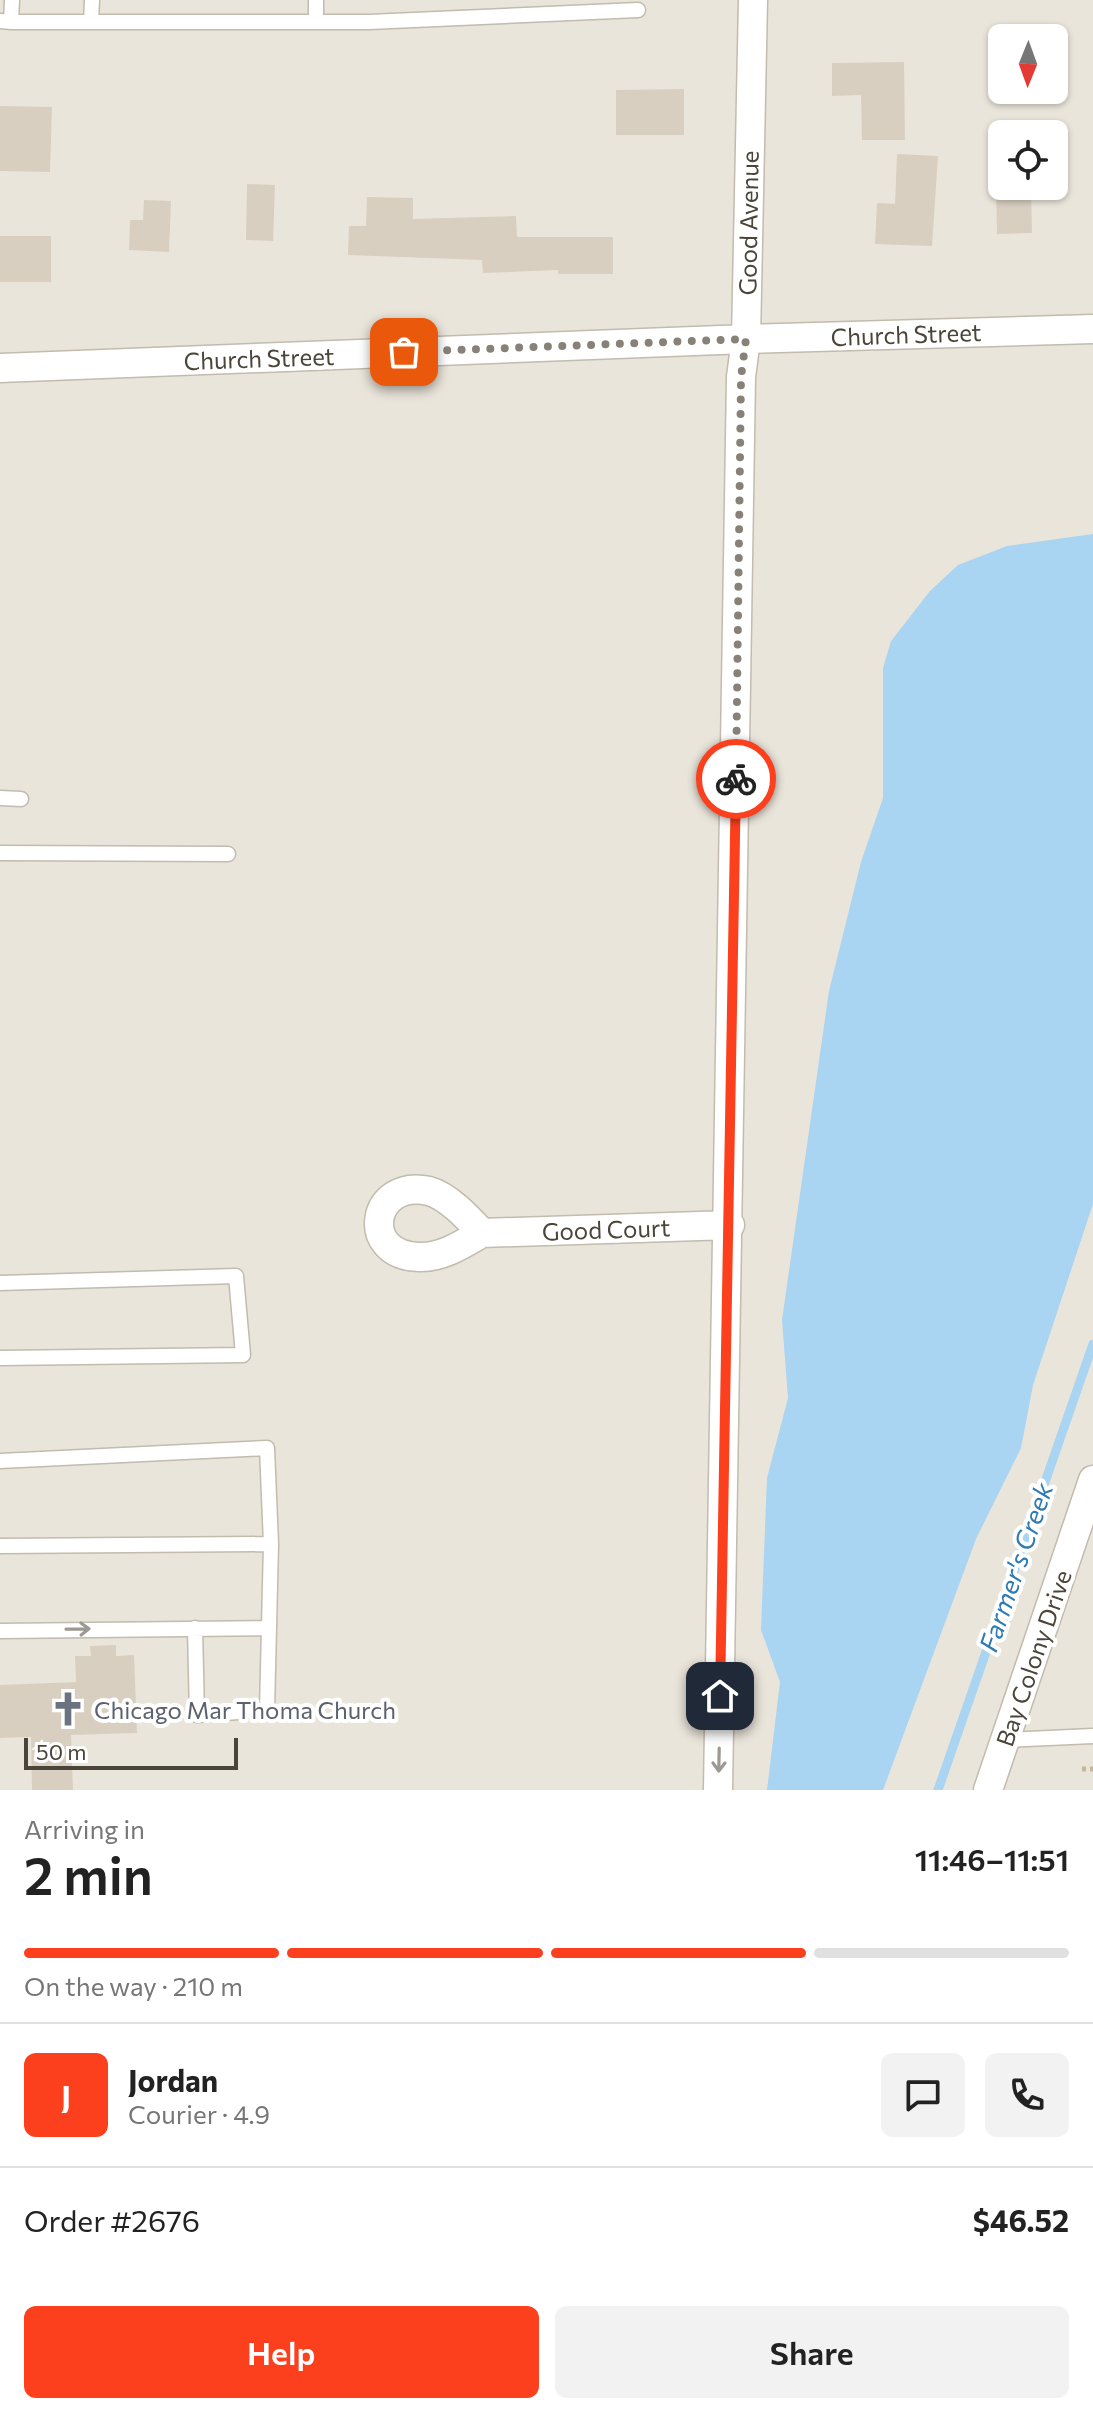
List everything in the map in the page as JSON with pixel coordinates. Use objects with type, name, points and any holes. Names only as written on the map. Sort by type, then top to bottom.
[{"type":"street","name":"Good Avenue","points":[[718,1790],[730,1225],[741,377],[746,339],[753,0]]},
{"type":"street","name":"Church Street","points":[[0,368],[1093,329]]},
{"type":"street","name":"Good Court","points":[[482,1233],[730,1225]]},
{"type":"street","name":"Bay Colony Drive","points":[[988,1790],[1093,1480]]},
{"type":"lane","points":[[12,0],[6,22],[316,22],[638,10]]},
{"type":"lane","points":[[91,22],[92,0]]},
{"type":"lane","points":[[316,0],[316,22]]},
{"type":"lane","points":[[0,798],[21,799]]},
{"type":"lane","points":[[0,853],[228,854]]},
{"type":"lane","points":[[0,1283],[236,1276],[243,1355],[0,1358]]},
{"type":"lane","points":[[0,1461],[267,1448],[271,1544],[267,1710],[197,1715],[195,1628]]},
{"type":"lane","points":[[0,1546],[271,1544]]},
{"type":"lane","points":[[0,1631],[269,1628]]},
{"type":"lane","points":[[1005,1740],[1093,1736]]},
{"type":"path","points":[[1082,1769],[1093,1769]]},
{"type":"shaded area","points":[[0,0],[1093,0],[1093,1790],[0,1790]]},
{"type":"water","points":[[1093,534],[1093,1204],[1033,1385],[1021,1448],[976,1539],[883,1790],[767,1790],[780,1682],[761,1630],[767,1478],[788,1398],[782,1320],[829,991],[861,862],[883,798],[883,668],[891,641],[930,591],[958,565],[1007,546]]},
{"type":"building","points":[[904,62],[905,140],[862,140],[861,95],[832,96],[832,63]]},
{"type":"building","points":[[684,89],[684,135],[616,135],[616,90]]},
{"type":"building","points":[[0,106],[52,107],[50,172],[0,171]]},
{"type":"building","points":[[897,154],[938,156],[932,246],[875,244],[877,203],[895,204]]},
{"type":"building","points":[[247,184],[275,185],[273,241],[246,240]]},
{"type":"building","points":[[367,197],[413,198],[413,219],[516,216],[517,237],[613,237],[613,274],[558,274],[558,270],[483,273],[482,260],[348,255],[349,226],[366,226]]},
{"type":"building","points":[[144,200],[171,201],[169,252],[129,250],[130,220],[143,220]]},
{"type":"building","points":[[996,200],[1031,200],[1032,233],[997,234]]},
{"type":"building","points":[[0,236],[51,236],[51,282],[0,282]]},
{"type":"building","name":"Chicago Mar Thoma Church","points":[[116,1645],[116,1656],[134,1655],[137,1733],[71,1735],[73,1790],[32,1790],[31,1737],[0,1738],[0,1685],[76,1682],[75,1656],[91,1656],[90,1646]]},
{"type":"waterway","name":"Farmer's Creek","points":[[938,1790],[1093,1344]]},
{"type":"way so far","points":[[404,352],[746,339],[741,377],[736,779]]},
{"type":"place","name":"Chicago Mar Thoma Church","points":[[68,1709]]},
{"type":"route","points":[[720,1696],[736,779]]}]
